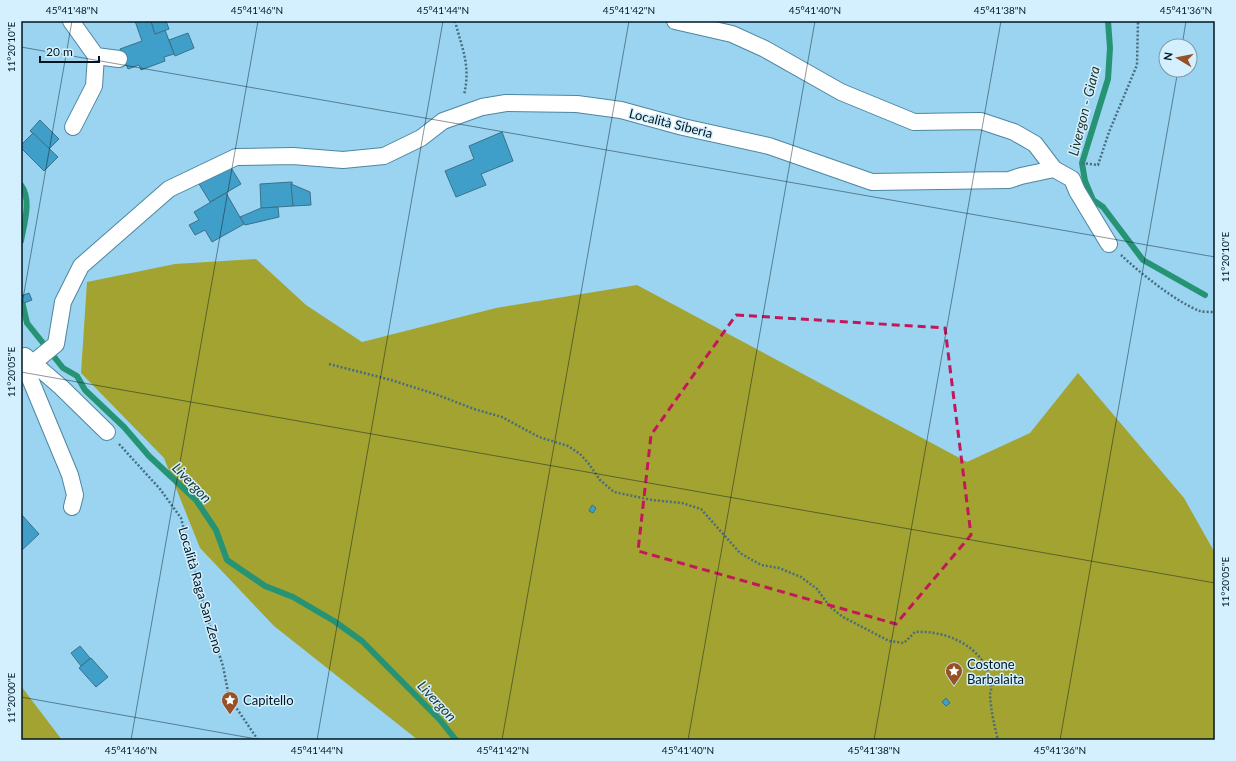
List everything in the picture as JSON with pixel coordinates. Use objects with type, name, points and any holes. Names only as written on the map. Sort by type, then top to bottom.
[{"type":"street","points":[[71,21],[96,56],[94,86],[73,127]]},
{"type":"street","points":[[675,21],[732,34],[765,49],[841,92],[914,122],[981,121],[1014,132],[1035,144],[1054,169],[1072,179],[1077,191],[1109,244]]},
{"type":"street","points":[[96,56],[119,59]]},
{"type":"street","name":"Località Siberia","points":[[32,358],[55,345],[64,302],[81,266],[168,189],[236,157],[293,156],[343,160],[384,156],[421,138],[443,121],[482,107],[506,103],[577,104],[621,110],[683,127],[768,146],[872,182],[1009,180],[1054,169]]},
{"type":"street","points":[[21,352],[32,358],[107,432]]},
{"type":"street","points":[[32,358],[40,398],[70,475],[75,495],[72,507]]},
{"type":"path","points":[[455,21],[465,57],[466,83],[458,115]]},
{"type":"path","points":[[1072,179],[1078,170],[1079,163],[1098,165],[1109,132],[1137,64],[1138,21]]},
{"type":"path","points":[[1109,244],[1134,267],[1176,298],[1200,311],[1215,312]]},
{"type":"path","points":[[329,364],[391,380],[435,394],[474,409],[502,417],[539,437],[568,446],[580,454],[600,480],[614,492],[652,500],[682,503],[702,510],[740,553],[761,565],[779,568],[807,581],[817,589],[830,607],[843,617],[889,641],[904,643],[915,632],[936,632],[958,639],[979,656],[988,673],[992,686],[990,694],[998,740]]},
{"type":"path","name":"Località Raga San Zeno","points":[[107,432],[160,489],[181,518],[208,620],[223,666],[229,697],[258,740]]},
{"type":"highlighted area","points":[[736,315],[945,328],[971,535],[896,624],[638,551],[651,435]]},
{"type":"shaded area","points":[[256,259],[306,305],[362,342],[496,308],[637,285],[967,462],[1030,433],[1078,373],[1184,498],[1215,553],[1215,740],[418,740],[274,626],[200,548],[164,458],[81,373],[87,282],[175,264]]},
{"type":"shaded area","points":[[21,686],[62,740],[21,740]]},
{"type":"building","points":[[135,21],[151,21],[155,34],[165,30],[174,54],[164,57],[165,61],[141,70],[139,65],[128,69],[120,49],[142,41]]},
{"type":"building","points":[[151,21],[166,21],[169,29],[155,34]]},
{"type":"building","points":[[188,33],[194,48],[175,56],[169,40]]},
{"type":"building","points":[[40,120],[59,139],[49,149],[30,131]]},
{"type":"building","points":[[502,132],[513,161],[481,174],[486,185],[456,197],[445,171],[474,159],[469,146]]},
{"type":"building","points":[[33,133],[58,157],[44,171],[21,148],[21,145]]},
{"type":"building","points":[[230,166],[241,184],[210,202],[199,184]]},
{"type":"building","points":[[292,182],[293,206],[261,208],[260,184]]},
{"type":"building","points":[[291,184],[310,192],[311,205],[293,206]]},
{"type":"building","points":[[226,193],[244,224],[212,242],[205,230],[195,235],[189,225],[199,220],[194,212]]},
{"type":"building","points":[[278,207],[279,217],[245,225],[240,217],[261,208]]},
{"type":"building","points":[[29,293],[32,300],[24,303],[21,296]]},
{"type":"building","points":[[592,505],[596,508],[593,513],[589,511]]},
{"type":"building","points":[[21,514],[39,534],[21,551]]},
{"type":"building","points":[[80,646],[90,658],[81,666],[71,653]]},
{"type":"building","points":[[91,658],[108,677],[96,687],[79,668]]},
{"type":"building","points":[[946,698],[950,703],[946,706],[942,702]]},
{"type":"waterway","name":"Livergon - Giara","points":[[1108,21],[1110,48],[1108,79],[1082,163],[1085,181],[1093,200],[1103,207],[1143,260],[1205,295]]},
{"type":"waterway","name":"Livergon","points":[[21,185],[27,204],[21,241]]},
{"type":"waterway","name":"Livergon","points":[[21,297],[27,323],[63,368],[77,376],[85,390],[124,427],[149,456],[196,500],[216,530],[227,560],[265,586],[293,597],[334,621],[362,641],[440,720],[456,740]]},
{"type":"place","name":"Costone Barbalaita","points":[[954,686]]},
{"type":"place","name":"Capitello","points":[[230,715]]}]
